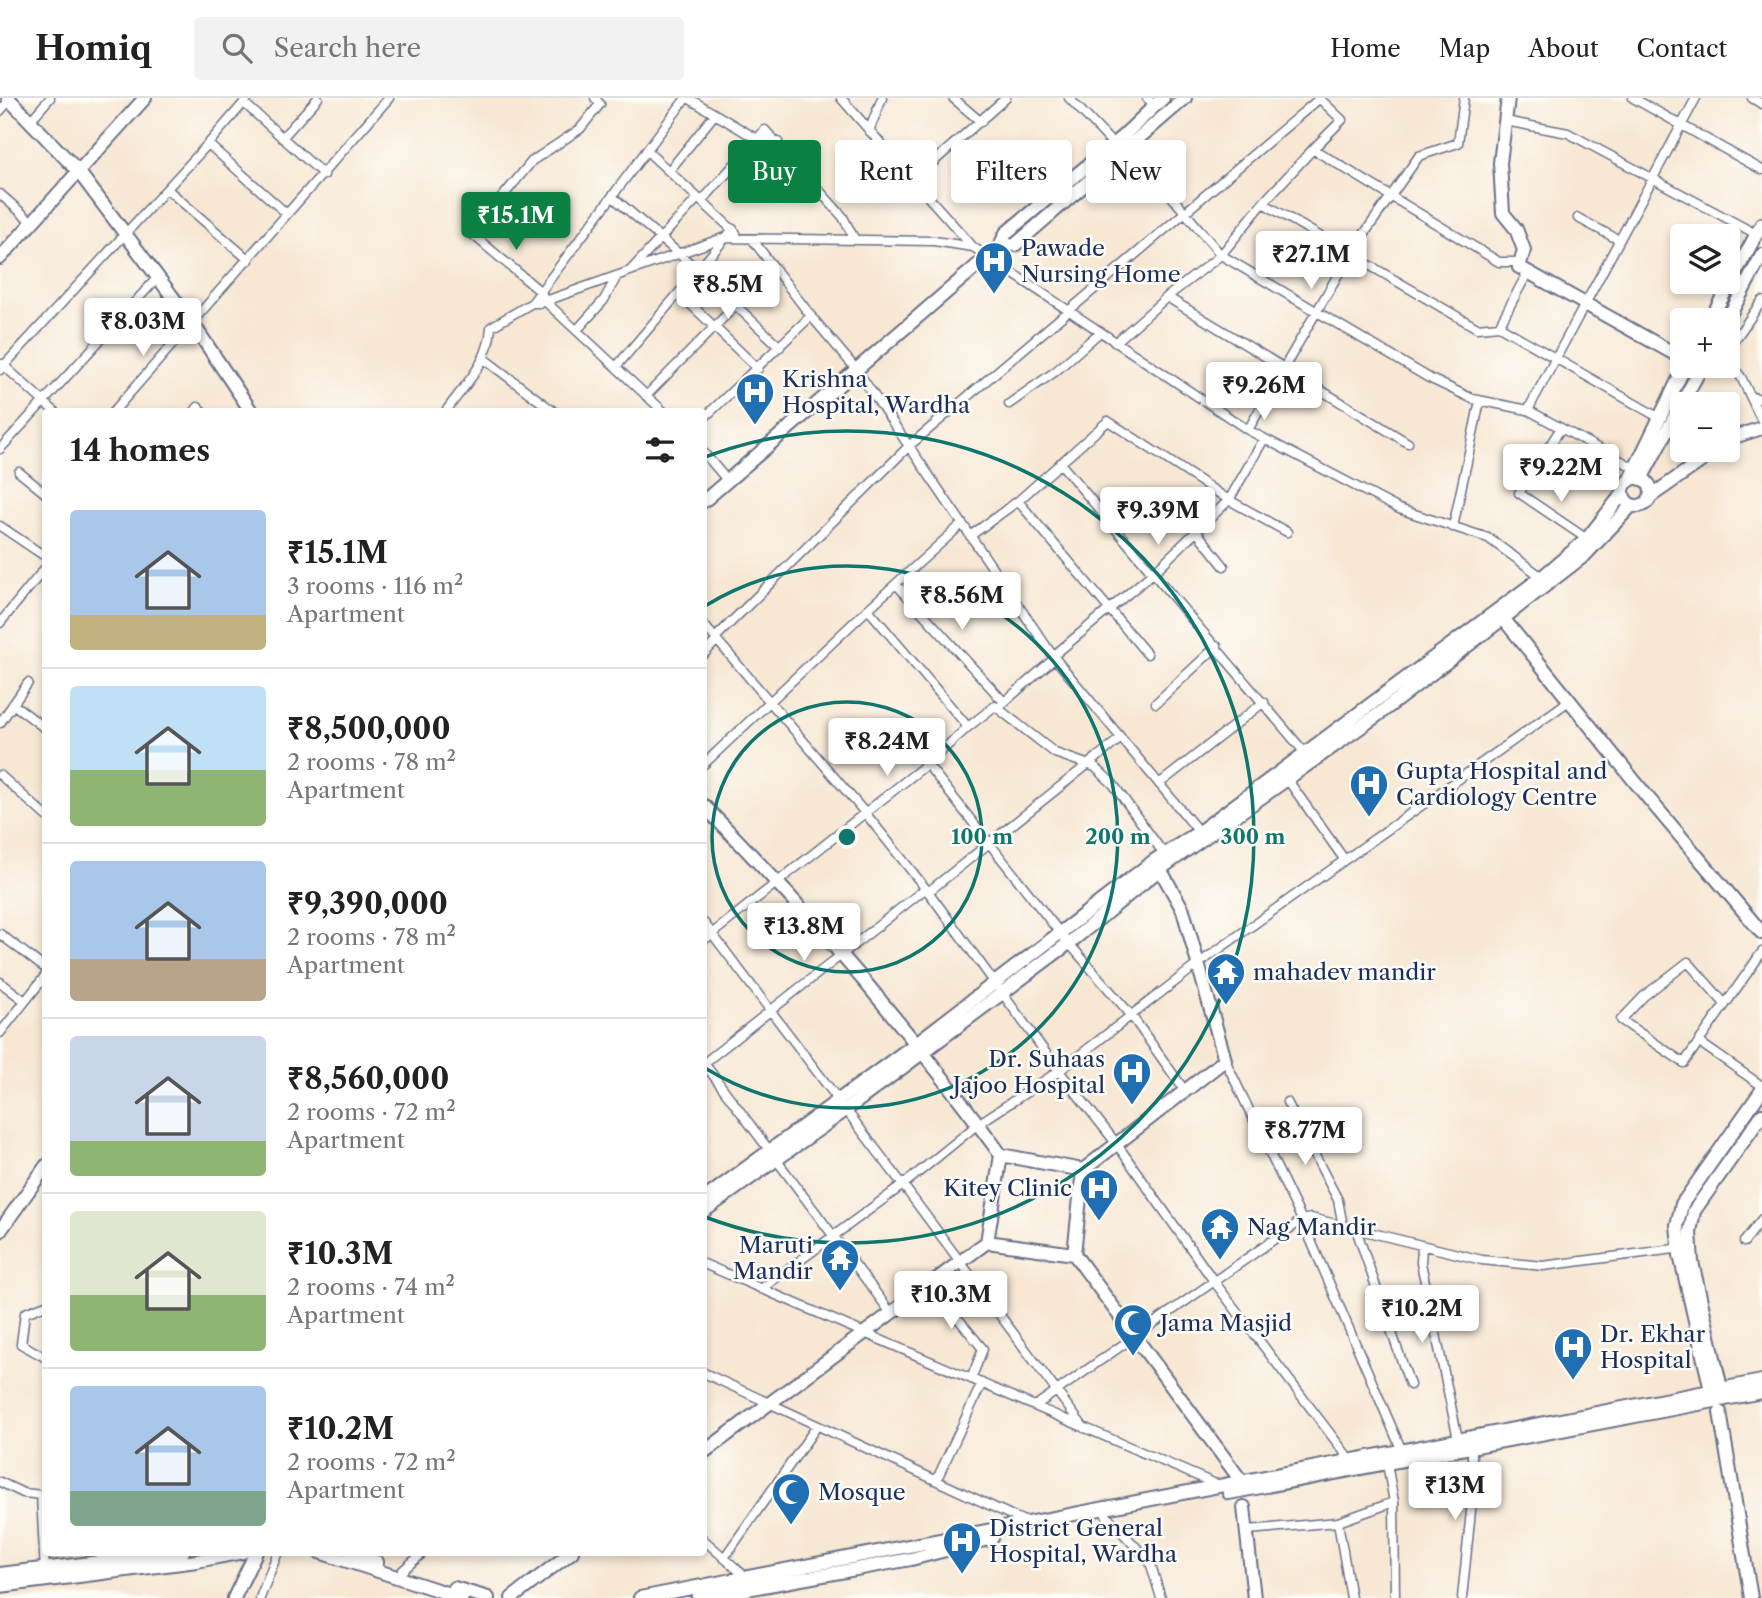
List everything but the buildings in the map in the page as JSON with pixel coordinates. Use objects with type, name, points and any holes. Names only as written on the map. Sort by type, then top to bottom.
[{"type":"main road","points":[[0,258],[145,98]]},
{"type":"main road","points":[[1124,140],[1185,98]]},
{"type":"main road","points":[[1508,98],[1500,163],[1503,214],[1520,239],[1524,250],[1524,267],[1584,305],[1670,352]]},
{"type":"main road","points":[[9,99],[78,171],[193,324],[249,408]]},
{"type":"main road","points":[[1123,140],[1155,100]]},
{"type":"main road","points":[[707,498],[986,258],[1000,247],[1016,245],[1086,176]]},
{"type":"main road","points":[[1716,308],[1759,229]]},
{"type":"main road","points":[[1733,308],[1762,255]]},
{"type":"main road","points":[[707,1209],[771,1156],[1160,869],[1305,753],[1592,549],[1632,505],[1636,477],[1658,417],[1679,378]]},
{"type":"main road","points":[[1064,938],[1164,854],[1202,835],[1379,714],[1587,539],[1636,477],[1695,378]]},
{"type":"main road","points":[[1740,435],[1762,428]]},
{"type":"main road","points":[[1632,505],[1643,505],[1655,493],[1700,462]]},
{"type":"main road","points":[[1636,477],[1655,493]]},
{"type":"main road","points":[[1500,613],[1762,933]]},
{"type":"main road","points":[[707,809],[778,881],[918,1048],[1001,1155],[1083,1170]]},
{"type":"main road","points":[[1160,869],[1183,910],[1225,1060],[1083,1170],[1074,1254],[1242,1486]]},
{"type":"main road","points":[[1717,1394],[1678,1225],[1682,1204],[1762,1088]]},
{"type":"main road","points":[[1685,1248],[1695,1211],[1762,1115]]},
{"type":"main road","points":[[988,1242],[1001,1155]]},
{"type":"main road","points":[[707,1195],[771,1156]]},
{"type":"main road","points":[[0,1231],[42,1174]]},
{"type":"main road","points":[[707,1450],[988,1242],[1074,1254]]},
{"type":"main road","points":[[640,1598],[1033,1525],[1221,1486],[1242,1486],[1387,1464],[1495,1438],[1717,1394],[1762,1381]]},
{"type":"main road","points":[[1717,1394],[1762,1392]]},
{"type":"main road","points":[[1720,1412],[1751,1598]]},
{"type":"main road","points":[[698,1598],[911,1559],[1033,1525],[1106,1515],[1351,1461],[1458,1440],[1478,1443]]},
{"type":"main road","points":[[1244,1507],[1254,1598]]},
{"type":"main road","points":[[0,1586],[149,1556]]},
{"type":"main road","points":[[0,1574],[45,1575],[209,1556]]},
{"type":"main road","points":[[234,1598],[254,1556]]},
{"type":"main road","points":[[331,1556],[462,1598]]},
{"type":"main road","points":[[362,1556],[488,1598]]},
{"type":"main road","points":[[512,1598],[567,1556]]},
{"type":"street","points":[[30,121],[50,98]]},
{"type":"street","points":[[282,138],[318,98]]},
{"type":"street","points":[[117,408],[389,98]]},
{"type":"street","points":[[595,98],[600,104],[580,129],[532,161],[472,234],[541,292],[546,302],[660,408]]},
{"type":"street","points":[[448,408],[475,376],[490,342],[491,327],[532,303],[687,98],[757,139]]},
{"type":"street","points":[[841,98],[877,140]]},
{"type":"street","points":[[869,131],[882,98]]},
{"type":"street","points":[[953,98],[981,122]]},
{"type":"street","points":[[937,160],[1006,98]]},
{"type":"street","points":[[1069,98],[1119,140]]},
{"type":"street","points":[[707,650],[909,446],[1320,98],[1342,120],[1263,203],[1220,255],[1116,342]]},
{"type":"street","points":[[1248,430],[1350,254],[1419,156],[1458,143],[1464,98]]},
{"type":"street","points":[[1633,98],[1762,170]]},
{"type":"street","points":[[1528,410],[1696,98]]},
{"type":"street","points":[[1752,98],[1762,104]]},
{"type":"street","points":[[0,111],[9,99]]},
{"type":"street","points":[[52,408],[44,399],[1,366],[167,189],[246,100],[282,138],[324,175]]},
{"type":"street","points":[[669,171],[715,114]]},
{"type":"street","points":[[1505,121],[1568,133],[1652,179],[1759,229]]},
{"type":"street","points":[[629,271],[765,130],[843,217],[855,240]]},
{"type":"street","points":[[208,144],[287,214]]},
{"type":"street","points":[[1313,149],[1499,262],[1524,267],[1499,326]]},
{"type":"street","points":[[648,152],[743,238]]},
{"type":"street","points":[[167,189],[249,260]]},
{"type":"street","points":[[0,194],[32,222]]},
{"type":"street","points":[[614,198],[681,254],[780,347]]},
{"type":"street","points":[[934,203],[986,258],[1248,430],[1399,509],[1488,538],[1542,577]]},
{"type":"street","points":[[1176,203],[1220,255],[1388,356],[1480,401],[1528,410],[1636,477]]},
{"type":"street","points":[[1263,203],[1477,328],[1499,326],[1658,417]]},
{"type":"street","points":[[1578,218],[1619,240]]},
{"type":"street","points":[[616,367],[733,229]]},
{"type":"street","points":[[532,303],[546,302],[723,238],[934,241],[973,247]]},
{"type":"street","points":[[752,239],[856,369],[1054,657],[1202,835]]},
{"type":"street","points":[[577,330],[604,300],[617,276]]},
{"type":"street","points":[[0,449],[158,278]]},
{"type":"street","points":[[679,293],[758,369]]},
{"type":"street","points":[[1167,297],[1408,443]]},
{"type":"street","points":[[1740,332],[1762,301]]},
{"type":"street","points":[[646,396],[736,305]]},
{"type":"street","points":[[1735,305],[1751,316]]},
{"type":"street","points":[[707,415],[811,316]]},
{"type":"street","points":[[1009,404],[1056,371],[1100,332]]},
{"type":"street","points":[[483,358],[549,408]]},
{"type":"street","points":[[1740,376],[1762,421]]},
{"type":"street","points":[[1751,397],[1762,399]]},
{"type":"street","points":[[1453,527],[1480,401]]},
{"type":"street","points":[[970,536],[1018,500],[1108,421],[1228,500],[1287,532]]},
{"type":"street","points":[[1560,428],[1519,493],[1587,539]]},
{"type":"street","points":[[707,938],[866,814],[968,727],[1001,705],[1153,573],[1228,500],[1264,439]]},
{"type":"street","points":[[707,457],[727,480]]},
{"type":"street","points":[[1060,463],[1305,753]]},
{"type":"street","points":[[19,472],[42,491]]},
{"type":"street","points":[[1018,500],[1147,654]]},
{"type":"street","points":[[707,761],[769,700],[962,524]]},
{"type":"street","points":[[0,526],[42,554]]},
{"type":"street","points":[[1196,531],[1224,566]]},
{"type":"street","points":[[0,623],[42,572]]},
{"type":"street","points":[[897,584],[1001,705],[1055,753],[1095,767],[1113,784],[1164,854]]},
{"type":"street","points":[[868,610],[968,727]]},
{"type":"street","points":[[707,628],[866,814],[926,890],[1059,1071],[1116,1143],[1213,1280],[1351,1461]]},
{"type":"street","points":[[1156,703],[1217,646]]},
{"type":"street","points":[[0,723],[28,683]]},
{"type":"street","points":[[761,1289],[903,1185],[978,1124],[1059,1071],[1198,964],[1570,701]]},
{"type":"street","points":[[1159,784],[1264,702]]},
{"type":"street","points":[[13,704],[42,726]]},
{"type":"street","points":[[707,1061],[839,954],[1121,738]]},
{"type":"street","points":[[927,764],[1064,938],[1131,1015],[1185,1091]]},
{"type":"street","points":[[0,775],[42,812]]},
{"type":"street","points":[[1287,779],[1344,859]]},
{"type":"street","points":[[707,927],[1084,1427]]},
{"type":"street","points":[[0,934],[42,966]]},
{"type":"street","points":[[1725,1004],[1688,962],[1644,996],[1621,1020],[1684,1063],[1762,953]]},
{"type":"street","points":[[0,1033],[42,980]]},
{"type":"street","points":[[0,982],[25,1001]]},
{"type":"street","points":[[1699,1042],[1762,1088]]},
{"type":"street","points":[[1225,1060],[1302,1220],[1402,1451]]},
{"type":"street","points":[[707,1067],[891,1313]]},
{"type":"street","points":[[1287,1102],[1338,1200],[1343,1226]]},
{"type":"street","points":[[1035,1406],[1133,1335],[1302,1220],[1311,1218],[1482,1260],[1543,1266],[1685,1248]]},
{"type":"street","points":[[1744,1242],[1757,1231],[1762,1219]]},
{"type":"street","points":[[1356,1229],[1410,1385]]},
{"type":"street","points":[[1422,1247],[1420,1263],[1458,1440]]},
{"type":"street","points":[[707,1265],[1221,1486]]},
{"type":"street","points":[[930,1284],[984,1349],[971,1379]]},
{"type":"street","points":[[42,1307],[25,1313],[21,1344],[42,1356]]},
{"type":"street","points":[[707,1374],[1033,1525]]},
{"type":"street","points":[[937,1479],[982,1384]]},
{"type":"street","points":[[1717,1394],[1720,1412]]},
{"type":"street","points":[[724,1558],[817,1426]]},
{"type":"street","points":[[1461,1598],[1478,1443]]},
{"type":"street","points":[[1387,1464],[1394,1502],[1395,1598]]},
{"type":"street","points":[[0,1482],[23,1493],[42,1495]]},
{"type":"street","points":[[1242,1486],[1244,1507]]},
{"type":"street","points":[[1248,1530],[1338,1522],[1394,1502]]},
{"type":"street","points":[[1106,1515],[1150,1562],[1161,1598]]},
{"type":"street","points":[[1338,1522],[1351,1598]]},
{"type":"street","points":[[707,1543],[747,1578]]},
{"type":"street","points":[[45,1556],[45,1575]]},
{"type":"street","points":[[260,1598],[276,1556]]},
{"type":"street","points":[[402,1571],[419,1556]]},
{"type":"place","name":"Pawade Nursing Home","points":[[994,295]]},
{"type":"place","name":"Krishna Hospital, Wardha","points":[[755,426]]},
{"type":"place","name":"Gupta Hospital and Cardiology Centre","points":[[1369,818]]},
{"type":"place","name":"mahadev mandir","points":[[1226,1006]]},
{"type":"place","name":"Dr. Suhaas Jajoo Hospital","points":[[1132,1106]]},
{"type":"place","name":"Kitey Clinic","points":[[1099,1222]]},
{"type":"place","name":"Nag Mandir","points":[[1220,1261]]},
{"type":"place","name":"Maruti Mandir","points":[[840,1292]]},
{"type":"place","name":"Jama Masjid","points":[[1133,1357]]},
{"type":"place","name":"Dr. Ekhar Hospital","points":[[1573,1381]]},
{"type":"place","name":"Mosque","points":[[791,1526]]},
{"type":"place","name":"District General Hospital, Wardha","points":[[962,1575]]}]
